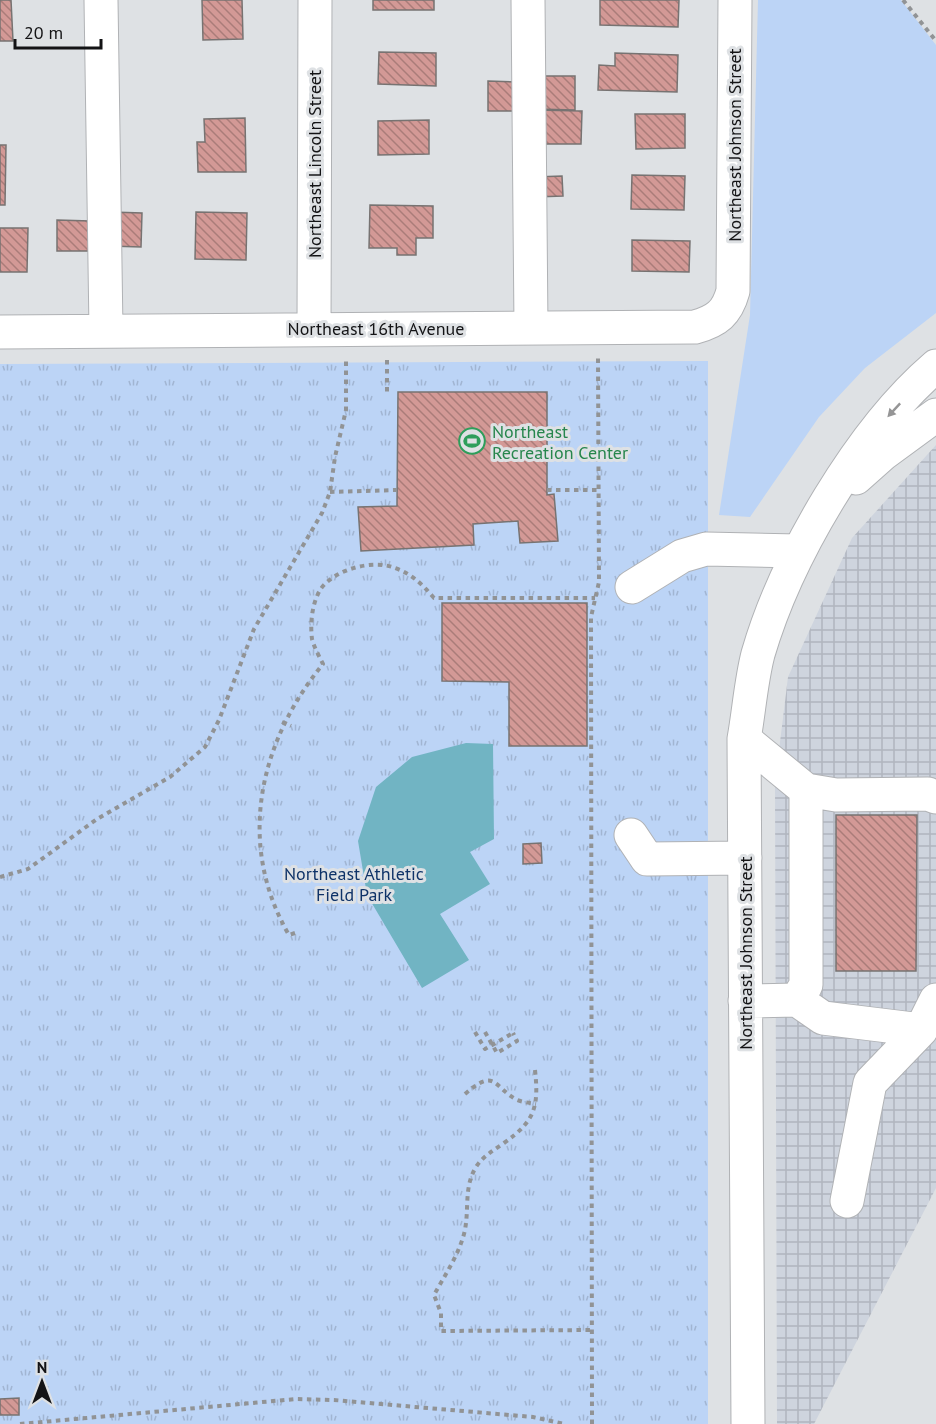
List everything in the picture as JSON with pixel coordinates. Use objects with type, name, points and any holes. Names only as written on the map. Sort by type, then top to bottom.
[{"type":"street","points":[[101,0],[106,330]]},
{"type":"street","name":"Northeast Lincoln Street","points":[[315,0],[330,328]]},
{"type":"street","points":[[528,0],[531,327]]},
{"type":"street","name":"Northeast Johnson Street","points":[[733,291],[735,0]]},
{"type":"street","name":"Northeast 16th Avenue","points":[[0,333],[330,328],[695,327],[713,323],[728,309],[733,291]]},
{"type":"street","name":"Northeast Johnson Street","points":[[747,1424],[744,739],[758,654],[798,551],[875,430],[935,366]]},
{"type":"street","name":"Northeast Johnson Street","points":[[830,501],[883,454],[936,415]]},
{"type":"street","points":[[632,587],[682,556],[706,549],[798,551]]},
{"type":"street","points":[[744,739],[806,790],[836,795],[928,794],[936,797]]},
{"type":"street","points":[[797,1000],[806,985],[806,790]]},
{"type":"street","points":[[631,835],[647,859],[745,858]]},
{"type":"street","points":[[745,1001],[797,1000],[823,1018],[921,1029]]},
{"type":"street","points":[[848,1202],[870,1083],[921,1029],[936,1000]]},
{"type":"path","points":[[903,0],[936,42]]},
{"type":"path","points":[[0,877],[28,869],[97,819],[170,777],[205,747],[219,720],[254,630],[322,513],[330,492],[346,410],[330,328]]},
{"type":"path","points":[[592,1424],[591,617],[599,582],[598,355]]},
{"type":"path","points":[[386,357],[387,392]]},
{"type":"path","points":[[330,492],[398,490]]},
{"type":"path","points":[[547,490],[598,490]]},
{"type":"path","points":[[295,933],[288,935],[280,920],[263,870],[261,797],[271,754],[282,722],[300,692],[323,664],[313,642],[311,618],[321,590],[338,574],[371,564],[394,567],[420,582],[434,598],[595,598]]},
{"type":"path","points":[[282,722],[291,726]]},
{"type":"path","points":[[475,1032],[485,1049],[513,1033],[518,1041],[497,1053],[485,1032]]},
{"type":"path","points":[[535,1070],[538,1095],[534,1115],[523,1128],[486,1154],[475,1168],[467,1189],[465,1232],[434,1295],[441,1313],[441,1331],[591,1330]]},
{"type":"path","points":[[465,1094],[477,1083],[487,1080],[496,1082],[516,1100],[536,1104]]},
{"type":"path","points":[[20,1424],[296,1399],[334,1400],[533,1417],[564,1424]]},
{"type":"shaded area","points":[[936,445],[936,1188],[814,1424],[777,1424],[775,783],[788,677],[852,538]]},
{"type":"shaded area","points":[[466,743],[493,744],[494,839],[470,852],[490,884],[440,914],[469,960],[422,988],[367,895],[358,841],[376,787],[412,757]]},
{"type":"green space","points":[[758,0],[901,0],[936,45],[936,313],[865,368],[819,417],[750,517],[719,515],[750,315]]},
{"type":"green space","name":"Northeast Athletic Field Park","points":[[708,361],[708,1424],[0,1424],[0,364]]},
{"type":"building","points":[[0,0],[11,0],[13,41],[0,41]]},
{"type":"building","points":[[202,0],[242,0],[243,39],[203,40]]},
{"type":"building","points":[[373,0],[434,0],[434,10],[373,10]]},
{"type":"building","points":[[600,0],[679,0],[678,27],[600,25]]},
{"type":"building","points":[[379,52],[436,53],[436,86],[378,84]]},
{"type":"building","points":[[615,53],[678,55],[677,92],[598,90],[599,65],[615,66]]},
{"type":"building","points":[[536,76],[575,76],[575,110],[535,109]]},
{"type":"building","points":[[488,81],[515,82],[515,111],[488,111]]},
{"type":"building","points":[[535,110],[582,111],[581,144],[534,144]]},
{"type":"building","points":[[635,114],[685,114],[685,148],[636,149]]},
{"type":"building","points":[[245,118],[246,172],[198,172],[197,142],[205,142],[204,119]]},
{"type":"building","points":[[429,120],[429,154],[378,155],[378,121]]},
{"type":"building","points":[[0,145],[6,145],[5,205],[0,205]]},
{"type":"building","points":[[632,175],[685,176],[684,210],[631,209]]},
{"type":"building","points":[[562,176],[563,196],[535,197],[535,177]]},
{"type":"building","points":[[370,205],[433,206],[433,238],[416,238],[416,255],[397,255],[397,248],[369,248]]},
{"type":"building","points":[[111,212],[142,213],[141,247],[110,246]]},
{"type":"building","points":[[196,212],[247,213],[246,260],[195,259]]},
{"type":"building","points":[[57,220],[90,221],[89,251],[57,251]]},
{"type":"building","points":[[0,228],[28,228],[27,272],[0,272]]},
{"type":"building","points":[[632,240],[690,241],[689,272],[632,271]]},
{"type":"building","name":"Northeast Recreation Center","points":[[398,392],[547,392],[547,495],[554,494],[558,541],[520,543],[518,521],[473,524],[474,545],[361,551],[358,507],[397,506]]},
{"type":"building","points":[[442,603],[587,603],[587,746],[509,746],[509,682],[442,681]]},
{"type":"building","points":[[836,815],[917,815],[916,971],[836,971]]},
{"type":"building","points":[[541,843],[542,863],[523,864],[523,844]]},
{"type":"building","points":[[19,1398],[19,1415],[0,1415],[0,1399]]},
{"type":"place","name":"Northeast Recreation Center","points":[[472,441]]}]
